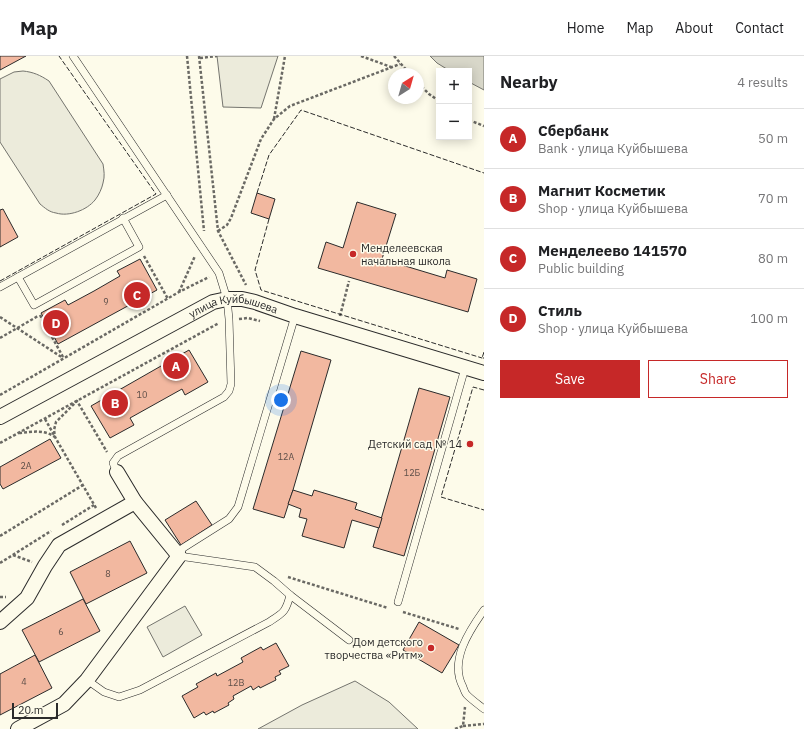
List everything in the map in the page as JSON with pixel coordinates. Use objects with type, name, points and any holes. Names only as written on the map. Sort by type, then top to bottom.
[{"type":"street","name":"улица Куйбышева","points":[[0,417],[214,302],[227,299],[242,299],[255,302],[295,316],[484,374]]},
{"type":"street","points":[[18,729],[64,704],[87,680],[179,556],[136,502],[115,468]]},
{"type":"street","points":[[0,622],[27,598],[45,566],[59,546],[136,502]]},
{"type":"lane","points":[[73,56],[219,273],[227,299],[231,384],[229,391],[224,397],[118,456],[115,468]]},
{"type":"lane","points":[[0,287],[166,195]]},
{"type":"lane","points":[[18,277],[34,306],[139,247],[123,218]]},
{"type":"lane","points":[[295,316],[238,507],[229,519],[183,548],[179,556],[255,567],[349,640]]},
{"type":"lane","points":[[398,602],[465,368]]},
{"type":"lane","points":[[87,680],[104,692],[119,697],[140,690],[269,622],[281,613],[287,605],[290,595]]},
{"type":"lane","points":[[484,610],[469,632],[462,647],[458,670],[460,682],[467,694],[484,709]]},
{"type":"path","points":[[179,292],[200,244],[204,229],[187,56]]},
{"type":"path","points":[[217,56],[200,57],[218,231],[247,288]]},
{"type":"path","points":[[274,119],[285,56]]},
{"type":"path","points":[[361,56],[391,68],[400,64]]},
{"type":"path","points":[[394,56],[404,68]]},
{"type":"path","points":[[218,231],[227,225],[231,218],[261,140],[274,119],[290,106],[388,69]]},
{"type":"path","points":[[424,89],[436,99]]},
{"type":"path","points":[[472,121],[484,126]]},
{"type":"path","points":[[139,247],[168,299]]},
{"type":"path","points":[[0,395],[179,292],[219,273]]},
{"type":"path","points":[[337,329],[349,281]]},
{"type":"path","points":[[34,306],[64,358]]},
{"type":"path","points":[[0,338],[40,315]]},
{"type":"path","points":[[0,317],[64,358]]},
{"type":"path","points":[[55,437],[54,430],[56,422],[77,401],[115,468]]},
{"type":"path","points":[[45,418],[103,521]]},
{"type":"path","points":[[17,434],[41,431],[49,433],[55,437]]},
{"type":"path","points":[[0,536],[83,485]]},
{"type":"path","points":[[0,562],[94,505]]},
{"type":"path","points":[[12,555],[45,566]]},
{"type":"path","points":[[284,576],[388,608]]},
{"type":"path","points":[[403,612],[469,632]]},
{"type":"path","points":[[463,726],[467,694]]},
{"type":"path","points":[[455,729],[463,726],[484,724]]},
{"type":"shaded area","points":[[217,56],[278,56],[261,108],[223,107]]},
{"type":"shaded area","points":[[430,56],[484,56],[484,90],[472,84],[472,68],[445,68]]},
{"type":"shaded area","points":[[23,71],[36,74],[49,81],[103,164],[104,178],[99,194],[92,204],[83,210],[61,214],[47,210],[40,204],[0,142],[0,79],[14,72]]},
{"type":"shaded area","points":[[185,606],[202,635],[163,657],[147,627]]},
{"type":"shaded area","points":[[355,681],[389,702],[418,729],[258,729],[302,705]]},
{"type":"building","points":[[0,56],[26,56],[0,70]]},
{"type":"building","points":[[257,193],[275,199],[269,219],[251,213]]},
{"type":"building","name":"Менделеевская начальная школа","points":[[357,202],[396,214],[382,259],[445,278],[447,270],[477,279],[468,312],[318,268],[326,242],[343,248]]},
{"type":"building","points":[[3,209],[18,237],[0,247],[0,210]]},
{"type":"building","points":[[140,259],[157,290],[58,344],[41,313],[65,300],[68,305],[94,291],[120,276],[117,271]]},
{"type":"building","points":[[189,350],[208,382],[185,395],[182,389],[130,418],[134,425],[110,438],[91,406]]},
{"type":"building","points":[[301,351],[331,360],[284,518],[253,509]]},
{"type":"building","points":[[419,388],[450,397],[404,556],[373,547]]},
{"type":"building","points":[[50,439],[61,458],[3,489],[0,484],[0,467]]},
{"type":"building","points":[[293,490],[312,496],[314,490],[357,503],[355,509],[382,518],[379,528],[352,520],[344,548],[302,536],[307,519],[299,517],[301,509],[288,504]]},
{"type":"building","points":[[196,501],[212,525],[181,545],[165,520]]},
{"type":"building","points":[[130,541],[147,573],[86,604],[70,572]]},
{"type":"building","points":[[83,599],[100,631],[39,662],[22,630]]},
{"type":"building","name":"Дом детского творчества «Ритм»","points":[[419,622],[459,645],[442,673],[403,650]]},
{"type":"building","points":[[276,643],[289,666],[279,671],[281,674],[275,677],[276,680],[260,688],[259,686],[253,690],[251,686],[233,696],[234,699],[228,703],[229,705],[214,713],[213,711],[206,715],[204,712],[194,718],[182,696],[198,687],[196,684],[216,673],[217,676],[243,662],[241,658],[261,647],[263,650]]},
{"type":"building","points":[[35,655],[52,688],[0,715],[0,674]]},
{"type":"fence","points":[[0,281],[156,194],[59,56]]},
{"type":"fence","points":[[257,193],[269,155],[301,110],[484,173]]},
{"type":"fence","points":[[269,219],[255,270],[261,290],[482,358]]},
{"type":"fence","points":[[484,352],[482,358],[484,358]]},
{"type":"fence","points":[[484,390],[473,387],[441,497],[484,510]]},
{"type":"place","name":"Менделеевская начальная школа","points":[[353,254]]},
{"type":"place","name":"Менделеево 141570","points":[[137,295]]},
{"type":"place","name":"Стиль","points":[[56,323]]},
{"type":"place","name":"Сбербанк","points":[[176,366]]},
{"type":"place","name":"Магнит Косметик","points":[[115,403]]},
{"type":"place","name":"Детский сад № 14","points":[[470,444]]},
{"type":"place","name":"Дом детского творчества «Ритм»","points":[[431,648]]}]
